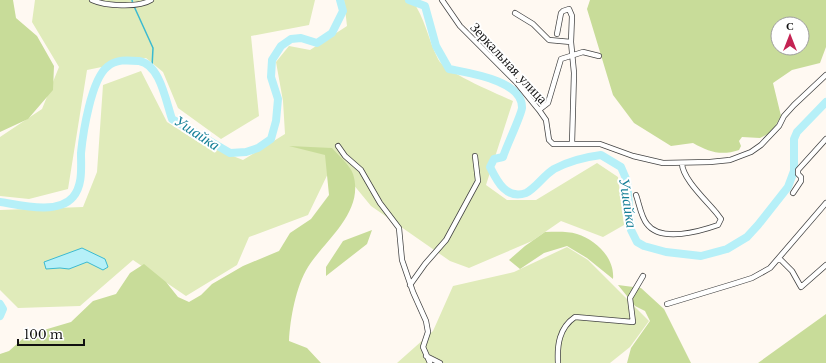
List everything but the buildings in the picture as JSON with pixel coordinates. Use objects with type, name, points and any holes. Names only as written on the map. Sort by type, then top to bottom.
[{"type":"street","points":[[92,0],[103,4],[141,4],[151,0]]},
{"type":"street","name":"Зеркальная улица","points":[[442,0],[460,26],[517,83],[539,110],[546,120],[551,143],[600,144],[653,162],[682,163],[730,160],[752,152],[772,135],[794,105],[826,75]]},
{"type":"street","points":[[557,34],[561,14],[563,11],[570,9],[572,16],[571,42],[574,73],[572,144]]},
{"type":"street","points":[[515,13],[533,24],[549,40],[563,43],[571,42]]},
{"type":"street","points":[[539,110],[548,103],[561,59],[583,52],[599,56]]},
{"type":"street","points":[[792,193],[801,181],[798,170],[826,139]]},
{"type":"street","points":[[338,146],[345,156],[361,170],[380,202],[399,228],[402,260],[410,285],[426,321],[428,332],[423,347],[430,363]]},
{"type":"street","points":[[410,285],[425,264],[446,240],[478,181],[475,156]]},
{"type":"street","points":[[636,195],[647,224],[660,232],[668,234],[699,232],[718,225],[721,219],[690,182],[684,172],[682,163]]},
{"type":"street","points":[[667,304],[752,278],[770,268],[826,203]]},
{"type":"street","points":[[780,258],[792,271],[801,287],[826,265]]},
{"type":"street","points":[[558,363],[557,345],[568,323],[575,317],[633,322],[630,298],[643,276]]},
{"type":"street","points":[[426,356],[440,363]]},
{"type":"green space","points":[[0,0],[13,0],[16,18],[37,36],[54,66],[53,90],[28,119],[0,132]]},
{"type":"green space","points":[[35,0],[315,0],[309,25],[251,36],[259,116],[221,139],[178,108],[163,72],[146,58],[87,70],[68,189],[29,199],[0,196],[0,137],[42,109],[59,67],[32,22]]},
{"type":"green space","points":[[344,0],[412,0],[420,14],[438,59],[442,64],[460,76],[513,101],[486,185],[507,200],[536,200],[597,163],[618,177],[624,225],[603,237],[561,221],[532,241],[469,268],[450,261],[371,206],[334,161],[308,215],[249,237],[237,265],[186,296],[133,260],[80,306],[18,308],[0,290],[0,210],[83,207],[97,172],[103,85],[141,71],[167,122],[200,143],[243,160],[285,134],[283,101],[276,62],[289,46],[310,50],[347,26]]},
{"type":"green space","points":[[590,0],[826,0],[826,47],[820,63],[792,70],[773,83],[781,116],[772,132],[760,138],[742,137],[739,141],[741,146],[739,150],[721,153],[704,149],[693,143],[671,146],[634,123],[613,95],[587,9]]},
{"type":"green space","points":[[289,146],[332,148],[347,164],[353,174],[355,188],[349,213],[308,267],[300,283],[292,313],[289,341],[307,348],[321,363],[0,363],[0,354],[9,351],[27,335],[71,322],[93,301],[116,294],[130,273],[144,264],[166,282],[178,297],[189,302],[201,295],[212,284],[243,266],[279,251],[290,233],[311,219],[329,195],[325,155]]},
{"type":"green space","points":[[372,230],[367,244],[326,276],[326,267],[343,241]]},
{"type":"green space","points":[[545,232],[577,234],[597,245],[603,251],[611,264],[613,279],[587,258],[567,246],[544,253],[520,269],[509,260],[525,246]]},
{"type":"green space","points":[[567,247],[588,260],[649,321],[630,347],[610,363],[397,363],[433,331],[453,286],[514,272]]},
{"type":"green space","points":[[618,285],[641,288],[664,309],[691,363],[627,363],[631,348],[650,321],[645,311],[635,306]]},
{"type":"green space","points":[[826,314],[826,363],[758,363]]},
{"type":"water","points":[[82,248],[105,259],[108,267],[103,270],[87,262],[69,269],[46,269],[44,262]]},
{"type":"waterway","points":[[132,0],[153,48],[152,67]]},
{"type":"waterway","name":"Ушайка","points":[[0,202],[49,207],[66,203],[73,197],[80,182],[82,144],[92,95],[101,74],[110,64],[118,61],[139,61],[152,69],[161,85],[172,119],[230,153],[246,152],[258,148],[271,139],[276,121],[278,99],[271,77],[272,60],[281,46],[291,39],[301,38],[317,43],[332,33],[343,11],[340,0]]},
{"type":"waterway","name":"Ушайка","points":[[409,0],[425,6],[436,46],[449,69],[481,76],[504,84],[514,91],[520,98],[522,108],[521,112],[503,157],[494,159],[490,167],[503,188],[513,194],[526,193],[554,169],[577,160],[601,155],[621,167],[627,181],[631,230],[637,242],[644,246],[666,252],[701,256],[727,249],[747,237],[788,187],[794,171],[794,139],[797,132],[826,102]]},
{"type":"waterway","name":"Ушайка","points":[[0,304],[3,309],[0,316]]}]
